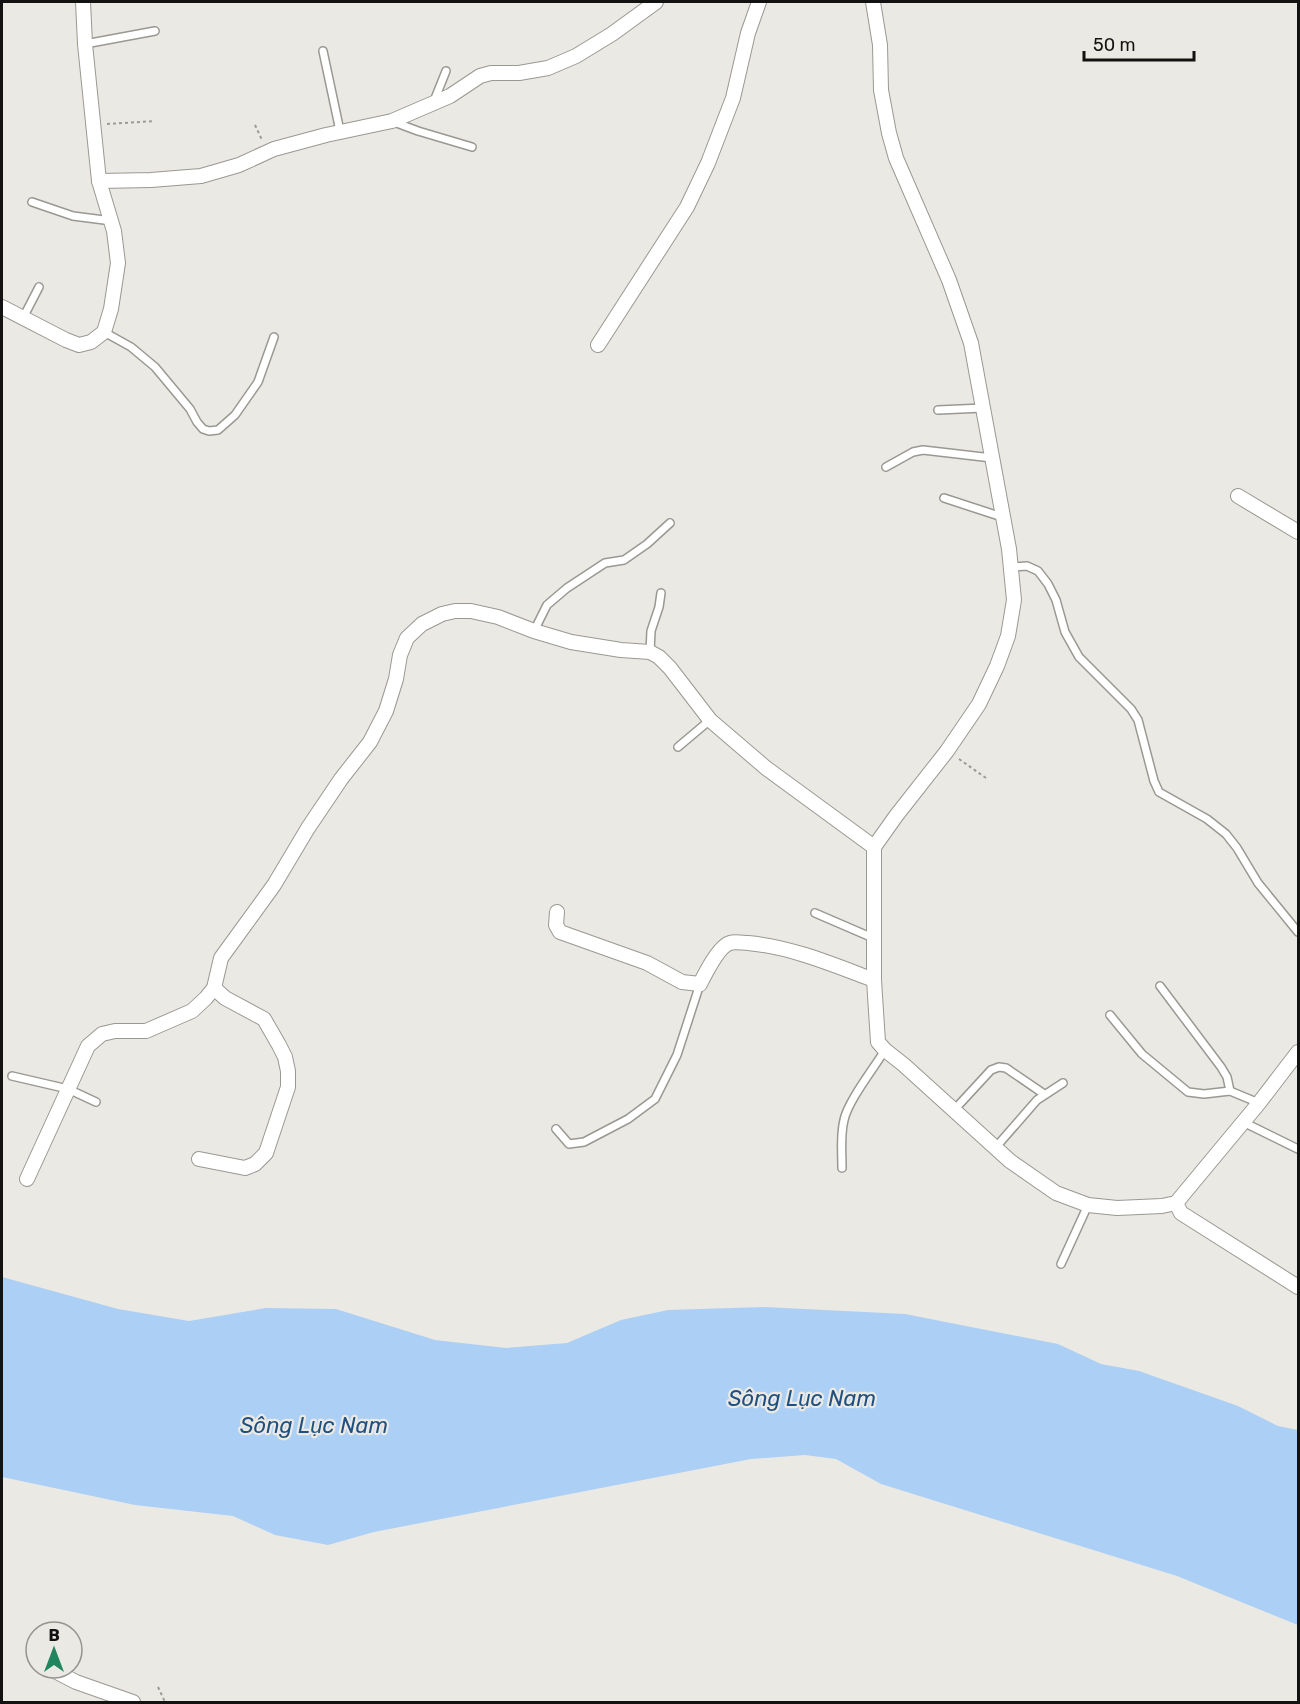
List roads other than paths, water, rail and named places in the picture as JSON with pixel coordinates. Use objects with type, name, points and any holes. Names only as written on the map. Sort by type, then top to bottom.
[{"type":"street","points":[[2,307],[79,345],[92,342],[104,332],[111,309],[118,263],[112,221],[99,181],[85,44],[85,2]]},
{"type":"street","points":[[99,181],[201,176],[239,165],[274,149],[340,131],[392,121],[450,96],[480,76],[548,68],[576,56],[612,34],[656,2]]},
{"type":"street","points":[[598,345],[687,207],[708,163],[733,98],[748,33],[759,2]]},
{"type":"street","points":[[873,2],[880,45],[881,90],[896,158],[949,280],[971,343],[1009,549],[1014,600],[1008,636],[979,704],[947,751],[874,846],[876,939],[874,980],[878,1042],[1010,1161],[1056,1193],[1088,1205],[1117,1208],[1162,1206],[1176,1203],[1299,1052]]},
{"type":"street","points":[[1238,496],[1299,532]]},
{"type":"street","points":[[27,1179],[88,1046],[102,1034],[115,1031],[146,1031],[192,1011],[214,988],[221,958],[274,885],[341,779],[370,742],[386,711],[396,679],[400,655],[407,639],[422,624],[442,614],[471,611],[498,617],[571,642],[650,652],[670,668],[710,720],[766,768],[874,846]]},
{"type":"street","points":[[557,912],[556,926],[560,932],[647,963],[682,982],[700,984],[721,949],[728,943],[737,942],[789,951],[818,959],[874,980]]},
{"type":"street","points":[[199,1159],[245,1168],[255,1164],[266,1153],[288,1087],[285,1057],[264,1019],[225,998],[214,988]]},
{"type":"street","points":[[1176,1203],[1181,1213],[1299,1287]]},
{"type":"street","points":[[72,1680],[133,1702]]},
{"type":"lane","points":[[85,44],[155,31]]},
{"type":"lane","points":[[323,51],[340,131]]},
{"type":"lane","points":[[433,104],[446,71]]},
{"type":"lane","points":[[392,121],[472,147]]},
{"type":"lane","points":[[32,202],[73,216],[112,221]]},
{"type":"lane","points":[[23,318],[39,287]]},
{"type":"lane","points":[[104,332],[131,347],[155,367],[190,409],[197,422],[203,429],[209,431],[218,430],[235,415],[258,382],[274,337]]},
{"type":"lane","points":[[938,410],[983,408]]},
{"type":"lane","points":[[886,467],[913,452],[923,450],[992,458]]},
{"type":"lane","points":[[944,498],[1002,517]]},
{"type":"lane","points":[[534,631],[547,605],[567,588],[605,563],[624,560],[647,544],[670,523]]},
{"type":"lane","points":[[1011,567],[1027,566],[1038,571],[1052,592],[1065,632],[1079,657],[1131,709],[1138,720],[1159,792],[1206,819],[1226,834],[1258,883],[1299,932]]},
{"type":"lane","points":[[650,652],[651,631],[662,593]]},
{"type":"lane","points":[[678,747],[710,720]]},
{"type":"lane","points":[[815,913],[876,939]]},
{"type":"lane","points":[[556,1129],[569,1144],[584,1142],[628,1119],[655,1099],[677,1056],[700,984]]},
{"type":"lane","points":[[1160,986],[1227,1077],[1230,1091]]},
{"type":"lane","points":[[1110,1015],[1142,1054],[1188,1092],[1204,1094],[1230,1091],[1259,1103]]},
{"type":"lane","points":[[842,1168],[841,1134],[844,1118],[885,1050]]},
{"type":"lane","points":[[954,1110],[991,1070],[999,1067],[1006,1068],[1044,1094]]},
{"type":"lane","points":[[12,1076],[68,1089],[96,1102]]},
{"type":"lane","points":[[996,1147],[1037,1100],[1063,1083]]},
{"type":"lane","points":[[1243,1122],[1299,1149]]},
{"type":"lane","points":[[1061,1264],[1088,1205]]},
{"type":"water","name":"Sông Lục Nam","points":[[2,1277],[118,1309],[189,1321],[266,1308],[336,1309],[435,1340],[506,1348],[567,1343],[621,1320],[668,1310],[764,1307],[905,1314],[1058,1344],[1101,1364],[1139,1371],[1238,1406],[1278,1426],[1298,1430],[1298,1625],[1177,1576],[881,1484],[836,1459],[805,1455],[751,1459],[374,1532],[328,1545],[275,1535],[233,1516],[135,1505],[2,1477]]}]
